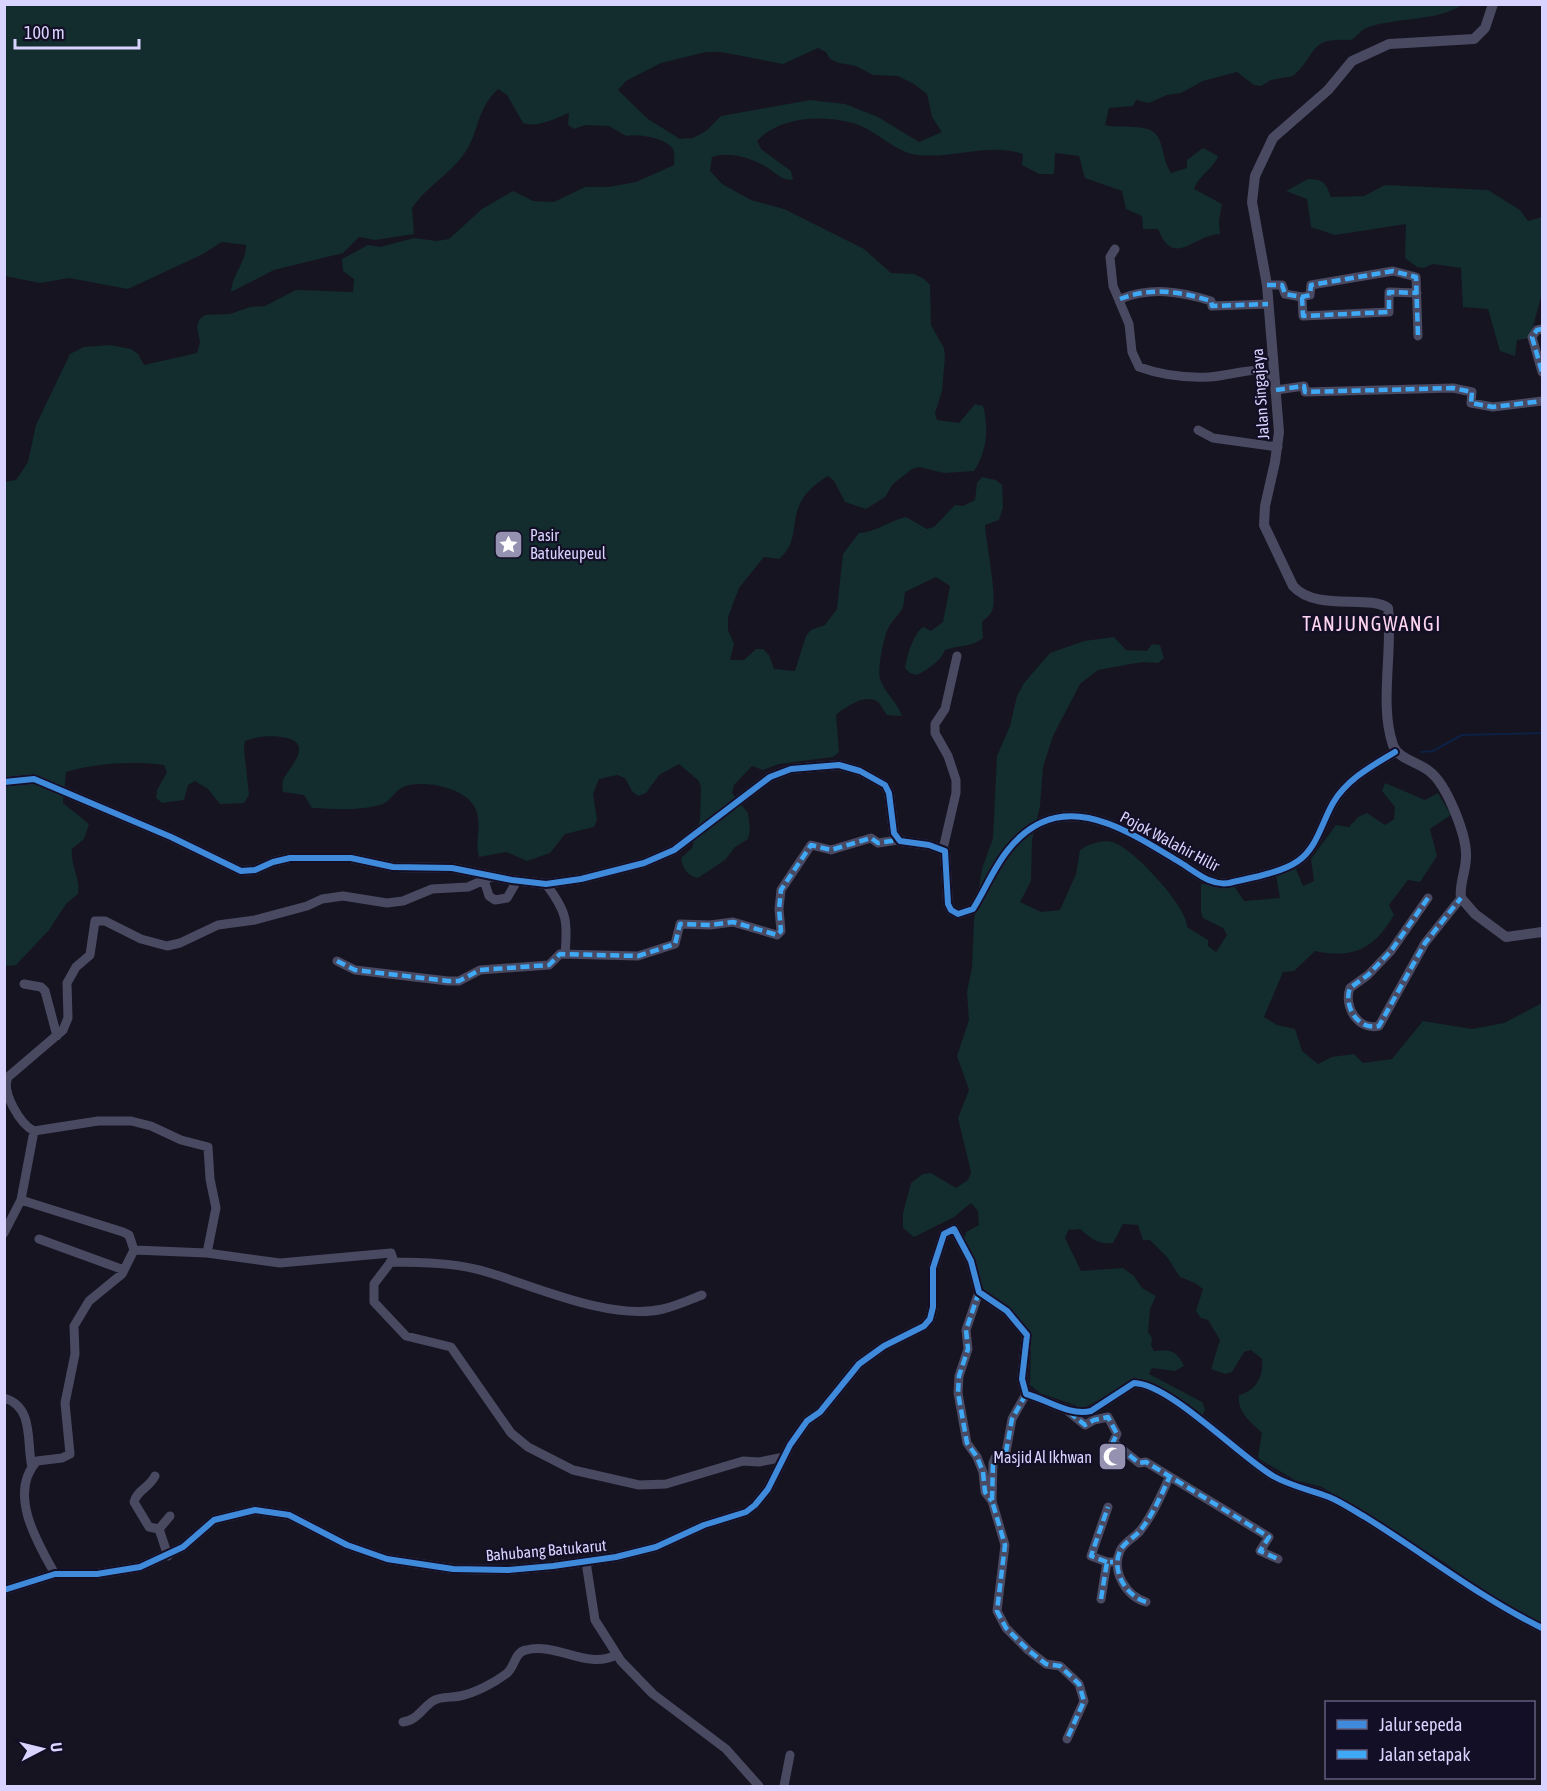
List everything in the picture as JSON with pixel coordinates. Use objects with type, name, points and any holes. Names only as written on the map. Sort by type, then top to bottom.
[{"type":"street","name":"Jalan Singajaya","points":[[1395,752],[1389,721],[1388,608],[1377,604],[1327,601],[1300,592],[1293,586],[1264,525],[1269,482],[1278,447],[1267,285],[1251,190],[1264,152],[1273,138],[1328,90],[1352,61],[1389,44],[1474,39],[1485,28],[1493,4]]},
{"type":"street","points":[[1115,249],[1110,258],[1113,286],[1129,324],[1132,352],[1139,366],[1153,372],[1178,376],[1210,377],[1261,370],[1275,385],[1304,386],[1305,392],[1453,388],[1472,392],[1471,403],[1493,407],[1542,401]]},
{"type":"street","points":[[1267,285],[1282,285],[1285,294],[1302,297],[1310,295],[1311,285],[1393,271],[1416,277],[1418,336]]},
{"type":"street","points":[[1120,299],[1147,292],[1174,291],[1211,301],[1212,306],[1268,304]]},
{"type":"street","points":[[1302,297],[1303,316],[1389,312],[1389,292],[1417,293]]},
{"type":"street","points":[[1542,329],[1537,330],[1532,337],[1542,372]]},
{"type":"street","points":[[1198,430],[1213,438],[1278,447]]},
{"type":"street","points":[[337,961],[355,970],[385,975],[459,981],[480,970],[549,965],[554,963],[557,955],[646,955],[675,944],[680,924],[710,925],[733,922],[777,935],[781,931],[781,890],[811,845],[831,850],[871,838],[878,843],[898,840],[943,849],[956,793],[956,780],[948,756],[935,733],[935,724],[945,709],[957,656]]},
{"type":"street","points":[[1395,752],[1430,771],[1442,785],[1450,801],[1466,854],[1461,898],[1425,943],[1379,1026],[1374,1028],[1362,1023],[1355,1018],[1348,1000],[1350,988],[1368,975],[1391,951],[1428,898]]},
{"type":"street","name":"Pojok Walahir Hilir","points":[[943,849],[948,866],[948,904],[951,910],[958,914],[974,909],[1004,856],[1023,834],[1043,823],[1071,815],[1095,818],[1159,850],[1214,883],[1228,883],[1292,865],[1307,853],[1334,803],[1347,786],[1367,769],[1395,752]]},
{"type":"street","points":[[4,782],[34,779],[171,837],[241,871],[255,870],[290,858],[351,858],[393,867],[452,868],[488,878],[546,884],[581,879],[644,863],[674,850],[770,777],[790,769],[839,765],[860,771],[885,784],[889,793],[894,833],[898,840]]},
{"type":"street","points":[[488,878],[489,896],[495,900],[507,898],[517,881]]},
{"type":"street","points":[[207,1254],[216,1208],[210,1179],[210,1152],[205,1145],[181,1140],[151,1126],[131,1121],[98,1121],[34,1131],[26,1126],[8,1095],[5,1082],[15,1069],[57,1036],[68,1018],[67,983],[76,967],[90,955],[93,924],[97,920],[141,939],[167,946],[180,943],[218,925],[255,920],[307,906],[322,899],[343,896],[387,903],[403,901],[432,889],[468,886],[488,878]]},
{"type":"street","points":[[546,884],[560,904],[566,920],[568,937],[566,954]]},
{"type":"street","points":[[1461,898],[1475,914],[1506,936],[1542,932]]},
{"type":"street","points":[[24,984],[41,987],[45,991],[57,1036]]},
{"type":"street","points":[[4,1233],[21,1200],[34,1131]]},
{"type":"street","points":[[21,1200],[123,1232],[129,1235],[134,1250],[124,1270],[89,1301],[74,1326],[75,1354],[65,1403],[70,1454],[62,1458],[37,1461],[32,1467]]},
{"type":"street","name":"Bahubang Batukarut","points":[[4,1590],[55,1574],[121,1571],[168,1556],[193,1540],[214,1520],[259,1510],[289,1515],[347,1545],[405,1564],[483,1570],[586,1562],[645,1550],[704,1524],[746,1512],[755,1505],[768,1489],[784,1457],[807,1420],[820,1412],[840,1385],[867,1356],[924,1326],[930,1319],[933,1268],[944,1234],[948,1230],[954,1229],[959,1234],[971,1261],[979,1292]]},
{"type":"street","points":[[39,1239],[124,1270]]},
{"type":"street","points":[[134,1250],[207,1254],[265,1263],[296,1263],[382,1252],[391,1253],[393,1259],[374,1284],[372,1298],[377,1306],[406,1336],[452,1347],[511,1433],[528,1447],[581,1472],[648,1485],[676,1483],[743,1461],[759,1462],[784,1457]]},
{"type":"street","points":[[390,1262],[452,1264],[611,1309],[663,1309],[702,1295]]},
{"type":"street","points":[[992,1501],[985,1492],[983,1472],[977,1457],[967,1443],[958,1393],[959,1376],[968,1349],[966,1330],[979,1292],[1007,1311],[1027,1335],[1022,1379],[1026,1394],[1012,1419],[1006,1452],[995,1458],[993,1463],[992,1501],[1005,1545],[998,1611],[1006,1628],[1028,1650],[1046,1664],[1060,1666],[1078,1684],[1084,1701],[1067,1740]]},
{"type":"street","points":[[1070,1412],[1091,1411],[1134,1383],[1142,1384],[1175,1400],[1237,1451],[1275,1477],[1352,1509],[1492,1602],[1542,1628]]},
{"type":"street","points":[[1026,1394],[1056,1404],[1085,1425],[1094,1419],[1108,1417],[1117,1434],[1113,1442],[1139,1463],[1146,1462],[1170,1478],[1208,1497],[1222,1510],[1269,1537],[1260,1551],[1278,1559]]},
{"type":"street","points":[[4,1398],[13,1401],[25,1416],[32,1467],[25,1497],[26,1511],[43,1553],[55,1574]]},
{"type":"street","points":[[154,1476],[149,1485],[136,1495],[134,1502],[149,1527],[159,1529]]},
{"type":"street","points":[[1101,1599],[1112,1562],[1121,1547],[1140,1531],[1170,1478]]},
{"type":"street","points":[[1108,1507],[1090,1556],[1112,1562],[1135,1599],[1146,1602]]},
{"type":"street","points":[[159,1529],[170,1516]]},
{"type":"street","points":[[159,1529],[168,1556]]},
{"type":"street","points":[[586,1562],[595,1620],[616,1655],[653,1694],[699,1731],[726,1749],[759,1786]]},
{"type":"street","points":[[403,1722],[421,1714],[434,1700],[462,1696],[500,1678],[509,1672],[521,1651],[550,1649],[599,1660],[616,1655]]},
{"type":"street","points":[[784,1786],[790,1755]]},
{"type":"green space","points":[[5,5],[1462,5],[1428,17],[1366,28],[1351,40],[1327,41],[1315,48],[1293,76],[1271,80],[1261,86],[1254,85],[1237,72],[1203,81],[1181,93],[1167,95],[1149,103],[1136,100],[1133,106],[1109,108],[1105,125],[1142,128],[1154,132],[1160,141],[1166,164],[1171,173],[1187,168],[1187,160],[1203,148],[1218,156],[1194,189],[1222,204],[1219,221],[1220,234],[1185,247],[1171,247],[1164,241],[1158,229],[1143,229],[1142,216],[1126,209],[1122,191],[1085,178],[1079,156],[1055,153],[1054,174],[1039,174],[1022,165],[1023,154],[984,150],[931,156],[918,155],[894,146],[856,124],[817,118],[777,126],[757,141],[761,149],[791,171],[793,180],[782,178],[762,164],[748,159],[733,155],[712,157],[710,171],[722,184],[751,200],[784,209],[864,249],[891,273],[914,274],[924,279],[930,285],[931,325],[944,348],[945,357],[942,391],[935,413],[937,420],[959,423],[975,404],[983,406],[986,422],[984,448],[974,471],[944,473],[919,467],[912,469],[893,484],[885,497],[866,509],[845,502],[834,481],[828,476],[811,489],[799,506],[792,540],[785,553],[779,559],[764,557],[739,588],[728,617],[728,630],[734,644],[730,660],[744,660],[756,649],[763,649],[769,655],[774,669],[795,671],[806,636],[811,630],[825,625],[837,609],[843,554],[859,533],[906,517],[927,529],[934,527],[955,505],[963,506],[975,500],[977,483],[982,477],[996,480],[1002,485],[1003,507],[999,520],[985,525],[994,595],[991,612],[982,622],[983,638],[970,644],[945,650],[937,662],[929,668],[917,675],[910,673],[905,668],[913,640],[923,627],[931,631],[943,622],[950,586],[936,577],[905,592],[901,611],[885,636],[879,668],[882,684],[902,716],[887,715],[878,702],[862,700],[836,715],[839,752],[833,757],[779,764],[763,770],[752,766],[734,785],[732,793],[748,813],[750,830],[748,839],[735,847],[725,860],[698,878],[686,871],[681,858],[692,848],[700,819],[701,788],[699,781],[679,764],[659,775],[646,793],[638,796],[632,791],[625,778],[617,775],[599,779],[593,794],[597,820],[594,827],[565,834],[550,853],[527,861],[506,852],[479,857],[478,820],[475,808],[463,795],[445,787],[424,784],[406,786],[384,803],[372,807],[312,808],[304,795],[283,792],[283,780],[298,756],[298,745],[287,738],[260,737],[245,741],[249,795],[244,803],[220,804],[208,789],[195,781],[188,785],[184,800],[162,803],[156,798],[157,790],[167,772],[164,765],[115,764],[66,772],[63,803],[89,824],[84,839],[72,849],[78,894],[66,904],[49,930],[16,965],[5,966],[4,482],[16,480],[28,462],[36,425],[70,354],[84,347],[110,345],[131,349],[138,354],[144,365],[197,353],[200,342],[197,327],[199,320],[205,315],[230,314],[250,307],[265,306],[296,290],[353,292],[354,279],[343,271],[342,259],[368,245],[380,247],[414,238],[437,241],[449,239],[482,209],[513,191],[533,201],[554,202],[585,187],[608,187],[636,182],[674,165],[674,151],[670,145],[651,137],[626,136],[609,126],[585,125],[574,129],[568,125],[569,113],[540,124],[523,123],[507,95],[498,89],[486,104],[466,151],[412,208],[414,234],[375,240],[359,237],[343,253],[274,270],[231,292],[246,245],[222,242],[201,255],[128,289],[69,278],[40,283],[5,276]],"holes":[[[818,48],[826,52],[830,59],[839,63],[856,66],[873,75],[898,76],[914,84],[927,94],[932,117],[942,132],[919,142],[878,117],[845,104],[810,100],[721,116],[706,131],[693,138],[680,139],[648,119],[618,90],[626,81],[661,63],[706,52],[721,52],[783,64]]]},
{"type":"green space","points":[[1308,179],[1323,183],[1331,197],[1364,196],[1385,185],[1488,190],[1520,210],[1528,221],[1542,217],[1542,293],[1530,338],[1517,340],[1515,356],[1500,351],[1488,309],[1463,307],[1461,268],[1433,264],[1424,268],[1417,267],[1405,258],[1406,224],[1335,235],[1311,227],[1307,199],[1286,191]]},
{"type":"green space","points":[[1114,637],[1126,650],[1147,651],[1152,644],[1160,645],[1164,658],[1158,663],[1142,662],[1098,670],[1080,684],[1053,736],[1043,767],[1040,806],[1032,840],[1031,881],[1020,902],[1041,912],[1060,910],[1076,874],[1080,850],[1097,842],[1115,843],[1146,867],[1179,906],[1187,927],[1208,940],[1208,946],[1216,952],[1227,935],[1223,928],[1203,918],[1201,884],[1234,886],[1244,901],[1280,898],[1276,875],[1296,869],[1303,886],[1314,881],[1311,859],[1336,825],[1349,827],[1358,817],[1367,813],[1385,825],[1394,819],[1395,807],[1382,791],[1385,783],[1425,800],[1438,793],[1451,815],[1430,829],[1437,856],[1420,882],[1408,880],[1389,905],[1394,915],[1386,927],[1379,936],[1362,949],[1341,954],[1315,951],[1294,971],[1283,972],[1264,1017],[1277,1025],[1295,1029],[1302,1051],[1318,1064],[1332,1057],[1354,1054],[1363,1063],[1392,1059],[1423,1021],[1472,1029],[1504,1023],[1542,1003],[1542,1623],[1498,1602],[1444,1562],[1322,1487],[1295,1480],[1261,1460],[1258,1457],[1262,1433],[1242,1412],[1239,1395],[1250,1390],[1258,1382],[1262,1371],[1262,1359],[1251,1350],[1244,1352],[1232,1372],[1225,1374],[1211,1369],[1220,1340],[1208,1320],[1201,1318],[1196,1311],[1203,1289],[1180,1277],[1167,1257],[1150,1240],[1143,1240],[1138,1225],[1123,1224],[1113,1243],[1099,1242],[1080,1229],[1068,1230],[1065,1238],[1081,1271],[1123,1268],[1134,1276],[1142,1288],[1156,1296],[1150,1309],[1148,1332],[1152,1338],[1151,1345],[1154,1351],[1164,1350],[1176,1354],[1184,1366],[1175,1371],[1152,1368],[1149,1374],[1202,1402],[1205,1409],[1202,1417],[1138,1380],[1083,1408],[1040,1393],[1030,1385],[1031,1345],[981,1288],[964,1239],[966,1232],[979,1225],[978,1211],[971,1203],[954,1217],[914,1237],[903,1228],[903,1213],[911,1183],[923,1174],[931,1173],[956,1188],[968,1180],[971,1172],[958,1118],[969,1090],[957,1056],[969,1020],[967,992],[972,967],[974,920],[982,869],[993,838],[997,756],[1010,726],[1017,696],[1024,683],[1050,653],[1084,641]]},
{"type":"waterway","points":[[1421,752],[1433,751],[1462,735],[1542,733]]},
{"type":"marked path","points":[[1267,285],[1282,285],[1285,294],[1302,297],[1310,295],[1311,285],[1393,271],[1416,277],[1418,336]]},
{"type":"marked path","points":[[1120,299],[1143,293],[1165,292],[1211,301],[1212,306],[1268,304]]},
{"type":"marked path","points":[[1302,297],[1303,316],[1389,312],[1389,292],[1417,293]]},
{"type":"marked path","points":[[1542,329],[1537,330],[1532,337],[1542,372]]},
{"type":"marked path","points":[[1276,390],[1304,386],[1305,392],[1453,388],[1472,392],[1471,403],[1493,407],[1542,401]]},
{"type":"marked path","points":[[337,961],[355,970],[459,981],[480,970],[549,965],[560,954],[638,956],[675,944],[680,924],[710,925],[733,922],[777,935],[781,931],[779,909],[781,890],[811,845],[831,850],[871,838],[878,843],[898,840]]},
{"type":"marked path","points":[[1428,898],[1391,951],[1368,975],[1350,988],[1348,995],[1351,1009],[1354,1016],[1365,1025],[1379,1026],[1425,943],[1461,898]]},
{"type":"marked path","points":[[979,1292],[966,1330],[968,1349],[959,1376],[958,1393],[967,1443],[977,1457],[983,1472],[985,1492],[992,1501]]},
{"type":"marked path","points":[[1026,1394],[1012,1419],[1006,1452],[995,1458],[993,1463],[992,1501],[1005,1545],[997,1611],[1006,1628],[1028,1650],[1046,1664],[1060,1666],[1079,1684],[1084,1701],[1067,1739]]},
{"type":"marked path","points":[[1069,1412],[1085,1425],[1108,1417],[1117,1434],[1113,1442],[1139,1463],[1146,1462],[1269,1537],[1260,1551],[1278,1559]]},
{"type":"marked path","points":[[1146,1602],[1132,1594],[1122,1582],[1117,1567],[1118,1559],[1121,1548],[1140,1531],[1148,1519],[1169,1478]]},
{"type":"marked path","points":[[1107,1562],[1091,1556],[1108,1507]]},
{"type":"marked path","points":[[1101,1599],[1107,1562],[1113,1562]]},
{"type":"cycle path","points":[[4,782],[34,779],[171,837],[241,871],[255,870],[290,858],[351,858],[393,867],[452,868],[546,884],[581,879],[644,863],[674,850],[770,777],[791,769],[839,765],[860,771],[885,785],[889,793],[894,833],[900,841],[929,845],[945,851],[948,904],[951,910],[958,914],[973,909],[1008,850],[1028,830],[1049,819],[1071,816],[1093,819],[1115,827],[1138,837],[1204,878],[1216,882],[1229,883],[1283,869],[1305,856],[1319,834],[1333,803],[1345,787],[1395,752]]},
{"type":"cycle path","points":[[4,1590],[55,1574],[97,1574],[140,1567],[183,1547],[214,1520],[255,1510],[289,1515],[347,1545],[387,1559],[453,1569],[508,1570],[553,1566],[616,1557],[656,1547],[704,1525],[746,1512],[755,1505],[768,1489],[790,1445],[807,1421],[820,1412],[859,1364],[884,1346],[924,1326],[930,1319],[933,1307],[933,1268],[944,1234],[954,1229],[971,1261],[979,1292],[1007,1311],[1027,1335],[1022,1379],[1026,1394],[1067,1409],[1083,1412],[1091,1411],[1134,1383],[1149,1386],[1185,1408],[1273,1476],[1342,1504],[1496,1603],[1542,1628]]},
{"type":"place","name":"Pasir Batukeupeul","points":[[509,544]]},
{"type":"place","name":"Masjid Al Ikhwan","points":[[1113,1457]]},
{"type":"district","name":"TANJUNGWANGI","points":[[1372,623]]}]
